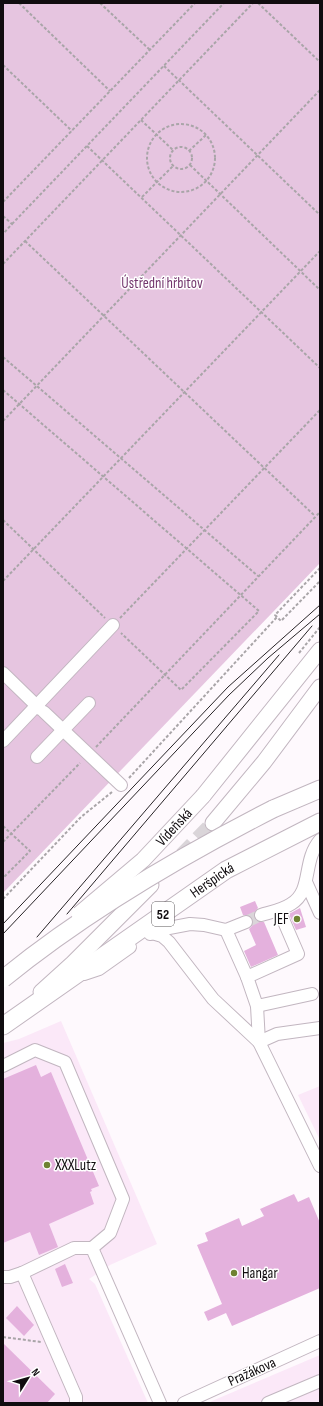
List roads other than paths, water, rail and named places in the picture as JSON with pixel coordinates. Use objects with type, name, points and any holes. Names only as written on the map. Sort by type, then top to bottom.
[{"type":"highway","points":[[9,974],[123,893],[212,840],[273,809],[320,789]]},
{"type":"highway","name":"Heršpická","points":[[8,1022],[226,870],[320,822]]},
{"type":"main road","name":"Vídeňská","points":[[9,974],[44,941],[110,890],[143,860],[203,796],[320,650]]},
{"type":"main road","name":"Vídeňská","points":[[213,823],[264,762],[320,687]]},
{"type":"main road","points":[[8,1022],[73,963],[151,885]]},
{"type":"street","points":[[3,741],[40,709],[113,625]]},
{"type":"street","points":[[3,673],[121,785]]},
{"type":"street","points":[[37,757],[89,703]]},
{"type":"street","points":[[261,915],[279,910],[298,898],[306,882],[309,858],[320,840]]},
{"type":"street","points":[[306,882],[320,913]]},
{"type":"street","points":[[247,977],[298,954],[279,910]]},
{"type":"street","points":[[70,980],[99,969],[152,933],[190,924],[204,925],[226,930],[246,922]]},
{"type":"street","points":[[226,930],[247,977],[257,1006],[260,1042],[320,1166]]},
{"type":"street","points":[[152,933],[162,936],[169,942],[213,1000],[260,1042]]},
{"type":"street","points":[[257,1006],[312,994]]},
{"type":"street","points":[[260,1042],[277,1034],[320,1028]]},
{"type":"street","points":[[3,1066],[34,1050],[65,1062],[123,1199],[110,1233],[92,1248],[74,1248],[22,1273],[10,1277],[3,1277]]},
{"type":"street","points":[[92,1248],[160,1403]]},
{"type":"street","points":[[22,1273],[76,1397],[76,1403]]},
{"type":"street","name":"Pražákova","points":[[184,1403],[320,1341]]},
{"type":"street","points":[[268,1403],[320,1382]]},
{"type":"tunnel","points":[[182,855],[213,823]]},
{"type":"tunnel","points":[[246,922],[261,915]]},
{"type":"tram line","points":[[3,924],[228,687],[320,605]]},
{"type":"tram line","points":[[3,934],[229,695],[268,658],[320,614]]},
{"type":"tram line","points":[[67,914],[312,626]]},
{"type":"tram line","points":[[37,937],[279,655]]},
{"type":"place","name":"JEF","points":[[297,919]]},
{"type":"place","name":"XXXLutz","points":[[47,1165]]},
{"type":"place","name":"Hangar","points":[[234,1273]]},
{"type":"park label","name":"Ústřední hřbitov","points":[[162,283]]}]
